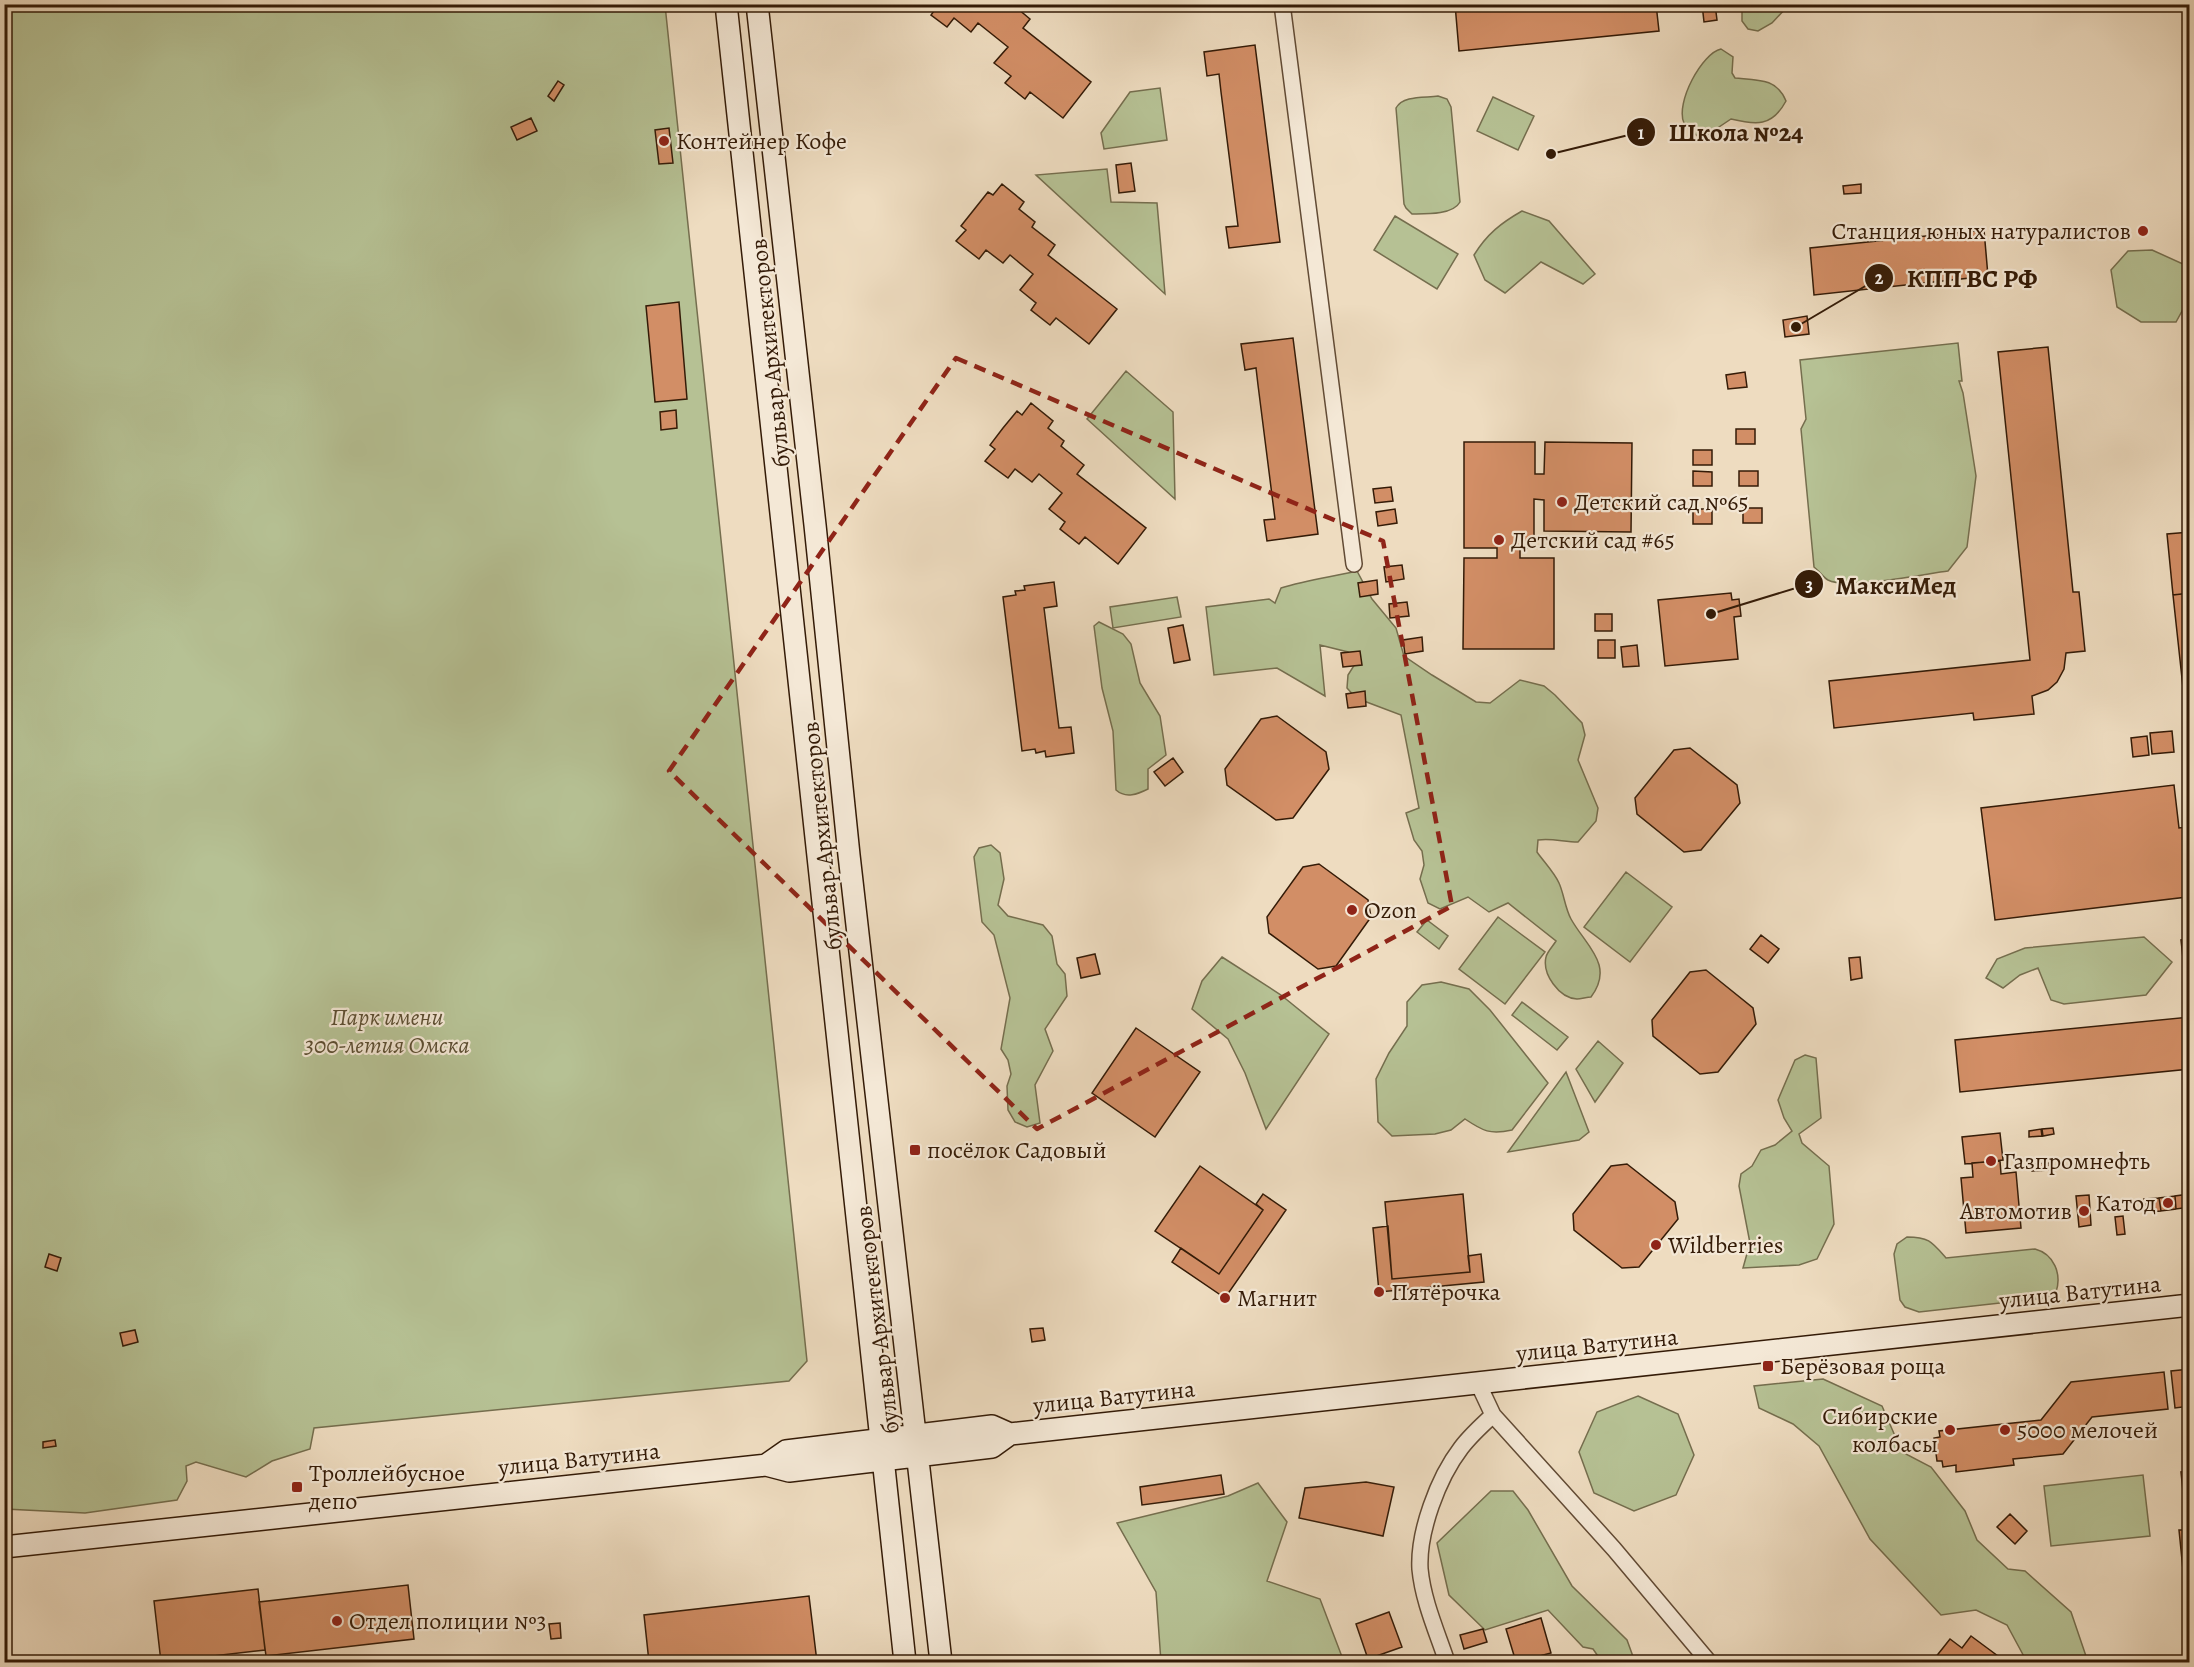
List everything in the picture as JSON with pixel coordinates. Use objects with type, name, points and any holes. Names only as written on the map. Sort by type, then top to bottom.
[{"type":"main road","name":"бульвар Архитекторов","points":[[726,4],[905,1662]]},
{"type":"main road","name":"бульвар Архитекторов","points":[[757,4],[849,855],[941,1662]]},
{"type":"main road","name":"улица Ватутина","points":[[4,1547],[766,1465],[789,1472],[882,1450],[917,1446],[992,1447],[1010,1434],[2190,1305]]},
{"type":"street","points":[[1282,4],[1354,564]]},
{"type":"street","points":[[1478,1383],[1493,1414],[1614,1549],[1709,1662]]},
{"type":"street","points":[[1447,1662],[1427,1604],[1420,1569],[1422,1539],[1436,1491],[1460,1449],[1493,1414]]},
{"type":"highlighted area","points":[[956,358],[1383,541],[1452,906],[1037,1129],[669,771]]},
{"type":"green space","name":"Парк имени 300-летия Омска","points":[[5,5],[665,5],[807,1361],[789,1381],[314,1428],[310,1449],[272,1461],[246,1477],[196,1462],[186,1466],[187,1481],[177,1500],[85,1513],[5,1509]]},
{"type":"green space","points":[[1742,5],[1786,5],[1786,8],[1772,23],[1758,31],[1748,29],[1742,21]]},
{"type":"green space","points":[[1721,49],[1733,57],[1732,73],[1735,78],[1772,84],[1782,93],[1786,101],[1775,116],[1769,120],[1756,123],[1731,119],[1701,139],[1684,123],[1683,104],[1699,69],[1706,59]]},
{"type":"green space","points":[[1160,88],[1167,140],[1104,149],[1101,133],[1130,92]]},
{"type":"green space","points":[[1438,96],[1447,99],[1451,107],[1460,202],[1445,212],[1412,214],[1404,204],[1396,108],[1409,99]]},
{"type":"green space","points":[[1493,97],[1534,116],[1518,150],[1477,131]]},
{"type":"green space","points":[[1107,169],[1111,202],[1157,203],[1165,294],[1036,175]]},
{"type":"green space","points":[[1522,211],[1549,221],[1595,274],[1583,284],[1541,262],[1505,293],[1485,280],[1474,255],[1495,230]]},
{"type":"green space","points":[[1395,216],[1458,254],[1437,289],[1374,250]]},
{"type":"green space","points":[[2152,250],[2183,264],[2188,300],[2176,322],[2141,322],[2117,307],[2111,270],[2128,251]]},
{"type":"green space","points":[[1958,343],[1962,381],[1959,381],[1963,393],[1976,476],[1967,547],[1948,571],[1868,582],[1837,583],[1828,580],[1814,567],[1801,429],[1806,419],[1800,360]]},
{"type":"green space","points":[[1126,371],[1173,412],[1175,499],[1087,419]]},
{"type":"green space","points":[[1357,571],[1372,599],[1396,628],[1404,656],[1432,675],[1476,702],[1490,703],[1520,680],[1544,686],[1582,723],[1585,735],[1578,760],[1598,808],[1596,821],[1578,842],[1538,840],[1537,852],[1557,879],[1571,919],[1596,956],[1600,975],[1598,986],[1591,997],[1570,998],[1558,990],[1549,977],[1545,964],[1547,955],[1556,941],[1508,903],[1489,912],[1468,897],[1440,909],[1428,903],[1420,879],[1424,865],[1422,851],[1414,840],[1406,813],[1419,808],[1401,715],[1356,698],[1347,688],[1348,675],[1355,664],[1348,652],[1320,645],[1325,696],[1277,668],[1214,675],[1206,607],[1269,599],[1275,603],[1281,588]]},
{"type":"green space","points":[[1177,597],[1181,617],[1113,628],[1110,607]]},
{"type":"green space","points":[[1099,622],[1123,634],[1131,644],[1140,683],[1160,716],[1166,755],[1148,769],[1148,789],[1132,795],[1116,790],[1113,731],[1102,688],[1094,626]]},
{"type":"green space","points":[[991,845],[1000,853],[1004,879],[998,905],[1008,916],[1043,925],[1052,936],[1057,964],[1065,974],[1067,996],[1045,1029],[1053,1051],[1035,1085],[1040,1123],[1027,1127],[1015,1122],[1008,1110],[1007,1086],[1011,1074],[1008,1060],[1001,1049],[1010,998],[994,935],[982,922],[974,857],[979,848]]},
{"type":"green space","points":[[1626,872],[1672,907],[1630,962],[1584,927]]},
{"type":"green space","points":[[1498,917],[1545,952],[1505,1004],[1459,969]]},
{"type":"green space","points":[[1427,920],[1448,936],[1439,949],[1417,932]]},
{"type":"green space","points":[[2144,937],[2172,962],[2146,995],[2064,1004],[2051,1000],[2038,968],[2020,975],[2003,988],[1986,978],[1997,959],[2025,948]]},
{"type":"green space","points":[[1222,957],[1281,995],[1329,1034],[1266,1129],[1245,1073],[1228,1039],[1192,1009],[1202,981]]},
{"type":"green space","points":[[1441,982],[1469,989],[1490,1010],[1548,1083],[1512,1130],[1487,1131],[1465,1119],[1451,1130],[1435,1134],[1392,1136],[1378,1122],[1376,1079],[1389,1053],[1407,1026],[1407,1002],[1422,985]]},
{"type":"green space","points":[[1522,1002],[1568,1037],[1557,1050],[1512,1015]]},
{"type":"green space","points":[[1598,1041],[1623,1063],[1595,1102],[1576,1069]]},
{"type":"green space","points":[[1805,1055],[1816,1058],[1821,1118],[1799,1134],[1802,1143],[1829,1166],[1834,1224],[1817,1259],[1799,1265],[1743,1268],[1750,1243],[1739,1186],[1741,1174],[1752,1166],[1761,1150],[1775,1145],[1792,1131],[1784,1118],[1778,1100],[1795,1060]]},
{"type":"green space","points":[[1566,1072],[1589,1132],[1579,1140],[1508,1152]]},
{"type":"green space","points":[[1907,1237],[1930,1242],[1946,1258],[2035,1249],[2047,1255],[2055,1266],[2058,1278],[2056,1292],[2046,1298],[1919,1312],[1905,1307],[1900,1300],[1894,1254],[1897,1244]]},
{"type":"green space","points":[[1823,1379],[1882,1406],[1902,1452],[1931,1467],[1965,1511],[1977,1540],[2008,1569],[2025,1571],[2071,1612],[2088,1662],[2027,1662],[2007,1625],[1976,1610],[1941,1615],[1870,1539],[1819,1446],[1793,1424],[1759,1408],[1754,1386]]},
{"type":"green space","points":[[1638,1396],[1678,1414],[1694,1455],[1676,1495],[1634,1511],[1594,1493],[1579,1452],[1597,1412]]},
{"type":"green space","points":[[2143,1475],[2150,1536],[2051,1546],[2044,1486]]},
{"type":"green space","points":[[1258,1483],[1287,1522],[1267,1581],[1320,1599],[1344,1662],[1161,1662],[1156,1592],[1117,1523],[1228,1496]]},
{"type":"green space","points":[[1491,1491],[1513,1491],[1528,1510],[1572,1586],[1627,1640],[1635,1662],[1602,1662],[1593,1649],[1583,1647],[1548,1610],[1485,1630],[1449,1595],[1437,1543]]},
{"type":"building","points":[[553,4],[567,4],[568,10],[553,11]]},
{"type":"building","points":[[939,4],[1012,4],[1030,19],[1023,28],[1091,82],[1063,118],[1030,92],[1025,99],[1005,83],[1011,76],[994,63],[1008,47],[978,23],[971,32],[954,18],[947,27],[931,15]]},
{"type":"building","points":[[1455,4],[1656,4],[1659,31],[1459,51]]},
{"type":"building","points":[[1702,4],[1715,4],[1717,20],[1704,22]]},
{"type":"building","points":[[1255,45],[1280,242],[1229,248],[1226,227],[1238,226],[1219,74],[1207,76],[1204,52]]},
{"type":"building","points":[[558,81],[564,85],[554,101],[548,96]]},
{"type":"building","points":[[531,118],[537,131],[517,140],[511,127]]},
{"type":"building","name":"Контейнер Кофе","points":[[669,128],[673,163],[659,164],[655,130]]},
{"type":"building","points":[[1131,163],[1135,191],[1119,193],[1116,165]]},
{"type":"building","points":[[1002,184],[1024,202],[1019,209],[1035,222],[1032,227],[1055,245],[1048,255],[1117,309],[1089,344],[1056,318],[1050,325],[1031,310],[1036,303],[1020,290],[1033,274],[1010,255],[1003,263],[986,250],[979,259],[956,241],[966,230],[961,226],[988,192],[993,195]]},
{"type":"building","points":[[1861,184],[1861,193],[1844,194],[1843,186]]},
{"type":"building","points":[[1984,230],[1988,276],[1814,295],[1810,248]]},
{"type":"building","points":[[679,302],[687,399],[655,402],[646,306]]},
{"type":"building","points":[[1807,316],[1809,334],[1785,337],[1783,320]]},
{"type":"building","points":[[1293,338],[1318,534],[1267,541],[1264,520],[1275,519],[1256,368],[1245,370],[1241,344]]},
{"type":"building","points":[[2048,347],[2073,592],[2079,592],[2085,651],[2066,653],[2064,669],[2057,682],[2048,690],[2032,696],[2034,714],[1974,720],[1973,713],[1834,728],[1829,681],[2030,660],[1998,352]]},
{"type":"building","points":[[1745,372],[1747,387],[1728,389],[1726,375]]},
{"type":"building","points":[[1031,403],[1053,421],[1048,428],[1064,441],[1061,446],[1084,465],[1077,474],[1146,528],[1118,564],[1085,537],[1079,544],[1060,529],[1065,522],[1049,509],[1062,493],[1039,474],[1032,482],[1015,469],[1008,478],[985,461],[995,449],[990,445],[1003,428],[1017,411],[1022,415]]},
{"type":"building","points":[[676,410],[677,428],[661,430],[660,412]]},
{"type":"building","points":[[1736,429],[1755,429],[1755,444],[1736,444]]},
{"type":"building","name":"Детский сад #65","points":[[1464,442],[1535,442],[1535,474],[1544,474],[1545,442],[1632,443],[1631,532],[1544,531],[1544,500],[1534,499],[1534,548],[1520,548],[1520,558],[1554,558],[1554,649],[1463,649],[1464,558],[1497,558],[1497,548],[1464,548]]},
{"type":"building","points":[[1693,450],[1712,450],[1712,465],[1693,465]]},
{"type":"building","points":[[1693,471],[1712,472],[1712,486],[1693,486]]},
{"type":"building","points":[[1739,471],[1758,471],[1758,486],[1739,486]]},
{"type":"building","points":[[1391,487],[1393,501],[1375,503],[1373,489]]},
{"type":"building","points":[[1743,508],[1762,508],[1762,523],[1743,523]]},
{"type":"building","points":[[1395,509],[1397,523],[1378,526],[1376,512]]},
{"type":"building","points":[[1693,509],[1712,509],[1712,524],[1693,524]]},
{"type":"building","points":[[2190,532],[2190,593],[2173,595],[2167,534]]},
{"type":"building","points":[[1402,565],[1404,579],[1386,582],[1384,567]]},
{"type":"building","points":[[1377,580],[1378,594],[1360,597],[1358,583]]},
{"type":"building","points":[[1054,582],[1057,606],[1044,608],[1059,728],[1071,727],[1074,753],[1046,757],[1045,751],[1036,753],[1035,749],[1022,751],[1003,597],[1016,595],[1015,591],[1025,590],[1024,586]]},
{"type":"building","points":[[1731,593],[1732,600],[1739,599],[1741,616],[1734,617],[1738,659],[1665,666],[1658,600]]},
{"type":"building","points":[[2190,593],[2190,696],[2184,697],[2173,595]]},
{"type":"building","points":[[1407,602],[1409,616],[1390,618],[1389,604]]},
{"type":"building","points":[[1595,614],[1612,614],[1612,631],[1595,631]]},
{"type":"building","points":[[1183,625],[1190,660],[1174,663],[1168,628]]},
{"type":"building","points":[[1422,637],[1423,651],[1405,654],[1403,640]]},
{"type":"building","points":[[1598,640],[1615,640],[1615,658],[1598,658]]},
{"type":"building","points":[[1637,645],[1639,666],[1623,667],[1621,647]]},
{"type":"building","points":[[1360,651],[1362,665],[1343,667],[1341,653]]},
{"type":"building","points":[[1365,691],[1366,706],[1348,708],[1346,694]]},
{"type":"building","points":[[1277,716],[1326,752],[1329,769],[1293,818],[1276,820],[1227,785],[1225,769],[1261,719]]},
{"type":"building","points":[[2172,731],[2174,752],[2152,754],[2150,733]]},
{"type":"building","points":[[2147,736],[2149,755],[2133,757],[2131,738]]},
{"type":"building","points":[[1690,748],[1737,785],[1740,803],[1701,850],[1684,852],[1637,814],[1635,798],[1674,750]]},
{"type":"building","points":[[1173,758],[1183,772],[1165,786],[1154,772]]},
{"type":"building","points":[[2174,785],[2179,828],[2187,827],[2190,868],[2184,869],[2187,897],[1995,920],[1981,808]]},
{"type":"building","points":[[1319,864],[1368,900],[1371,917],[1336,966],[1318,969],[1269,933],[1267,917],[1303,867]]},
{"type":"building","points":[[1761,935],[1779,949],[1768,963],[1750,949]]},
{"type":"building","points":[[2190,939],[2190,986],[2186,986],[2181,940]]},
{"type":"building","points":[[1095,954],[1100,974],[1081,978],[1077,958]]},
{"type":"building","points":[[1860,957],[1862,978],[1851,980],[1849,958]]},
{"type":"building","points":[[1706,970],[1753,1008],[1756,1024],[1718,1072],[1700,1074],[1653,1036],[1652,1020],[1690,972]]},
{"type":"building","points":[[2190,1017],[2190,1069],[1960,1092],[1955,1040]]},
{"type":"building","points":[[1136,1028],[1200,1072],[1155,1137],[1092,1093]]},
{"type":"building","points":[[2053,1128],[2054,1134],[2043,1136],[2042,1129]]},
{"type":"building","points":[[2041,1129],[2042,1136],[2029,1137],[2029,1131]]},
{"type":"building","points":[[2000,1133],[2003,1160],[1965,1164],[1962,1137]]},
{"type":"building","points":[[2000,1161],[2001,1174],[2016,1172],[2021,1228],[1966,1233],[1961,1178],[1973,1177],[1972,1163]]},
{"type":"building","points":[[2049,1163],[2049,1170],[2032,1171],[2031,1164]]},
{"type":"building","points":[[1627,1164],[1675,1202],[1678,1219],[1639,1267],[1622,1268],[1574,1230],[1573,1214],[1611,1166]]},
{"type":"building","points":[[1200,1166],[1263,1210],[1219,1274],[1155,1231]]},
{"type":"building","points":[[1263,1194],[1286,1210],[1225,1298],[1172,1262],[1181,1248],[1219,1274],[1263,1210],[1256,1204]]},
{"type":"building","points":[[1463,1194],[1470,1272],[1392,1279],[1385,1202]]},
{"type":"building","points":[[2189,1194],[2190,1207],[2176,1209],[2175,1196]]},
{"type":"building","name":"Автомотив","points":[[2089,1195],[2091,1225],[2079,1227],[2076,1196]]},
{"type":"building","name":"Катод","points":[[2175,1196],[2176,1209],[2161,1211],[2159,1198]]},
{"type":"building","points":[[2159,1198],[2161,1211],[2146,1212],[2144,1199]]},
{"type":"building","points":[[2123,1216],[2125,1234],[2117,1235],[2115,1217]]},
{"type":"building","points":[[1388,1226],[1392,1279],[1470,1272],[1468,1256],[1481,1254],[1484,1282],[1379,1292],[1373,1228]]},
{"type":"building","points":[[49,1254],[61,1258],[57,1271],[45,1267]]},
{"type":"building","points":[[1043,1328],[1045,1340],[1032,1342],[1030,1329]]},
{"type":"building","points":[[135,1330],[138,1342],[123,1346],[120,1333]]},
{"type":"building","points":[[2190,1369],[2190,1406],[2175,1408],[2171,1371]]},
{"type":"building","points":[[2164,1372],[2168,1409],[2092,1417],[2063,1454],[2013,1459],[2014,1465],[1956,1472],[1956,1465],[1943,1467],[1942,1461],[1937,1461],[1934,1438],[1940,1437],[1939,1431],[2041,1420],[2071,1382]]},
{"type":"building","points":[[55,1440],[56,1446],[43,1448],[43,1442]]},
{"type":"building","points":[[2190,1471],[2190,1569],[2183,1570],[2179,1530],[2187,1530],[2181,1472]]},
{"type":"building","points":[[1221,1475],[1224,1494],[1142,1505],[1140,1487]]},
{"type":"building","points":[[1366,1482],[1394,1487],[1383,1536],[1299,1518],[1305,1488]]},
{"type":"building","points":[[2010,1514],[2027,1531],[2015,1544],[1997,1527]]},
{"type":"building","points":[[408,1585],[414,1639],[266,1656],[259,1602]]},
{"type":"building","points":[[258,1589],[265,1650],[161,1662],[154,1601]]},
{"type":"building","points":[[809,1596],[817,1662],[649,1662],[644,1615]]},
{"type":"building","points":[[1389,1612],[1402,1647],[1368,1659],[1356,1624]]},
{"type":"building","points":[[1541,1618],[1551,1653],[1516,1662],[1506,1629]]},
{"type":"building","points":[[560,1623],[561,1638],[551,1639],[549,1624]]},
{"type":"building","points":[[1483,1629],[1487,1642],[1464,1649],[1460,1635]]},
{"type":"building","points":[[1971,1636],[2006,1662],[1940,1662],[1935,1658],[1950,1639],[1962,1648]]},
{"type":"building","points":[[280,1655],[281,1662],[266,1662],[266,1656]]},
{"type":"place","name":"Контейнер Кофе","points":[[664,141]]},
{"type":"place","name":"Школа №24","points":[[1551,154]]},
{"type":"place","name":"Станция юных натуралистов","points":[[2143,231]]},
{"type":"place","name":"КПП ВС РФ","points":[[1796,327]]},
{"type":"place","name":"Детский сад №65","points":[[1562,502]]},
{"type":"place","name":"Детский сад #65","points":[[1499,540]]},
{"type":"place","name":"МаксиМед","points":[[1711,614]]},
{"type":"place","name":"Ozon","points":[[1352,910]]},
{"type":"place","name":"посёлок Садовый","points":[[915,1150]]},
{"type":"place","name":"Газпромнефть","points":[[1991,1161]]},
{"type":"place","name":"Катод","points":[[2168,1203]]},
{"type":"place","name":"Автомотив","points":[[2084,1211]]},
{"type":"place","name":"Wildberries","points":[[1656,1245]]},
{"type":"place","name":"Пятёрочка","points":[[1379,1292]]},
{"type":"place","name":"Магнит","points":[[1225,1298]]},
{"type":"place","name":"Берёзовая роща","points":[[1768,1366]]},
{"type":"place","name":"Сибирские колбасы","points":[[1950,1430]]},
{"type":"place","name":"5000 мелочей","points":[[2005,1430]]},
{"type":"place","name":"Троллейбусное депо","points":[[297,1487]]},
{"type":"place","name":"Отдел полиции №3","points":[[337,1621]]}]
